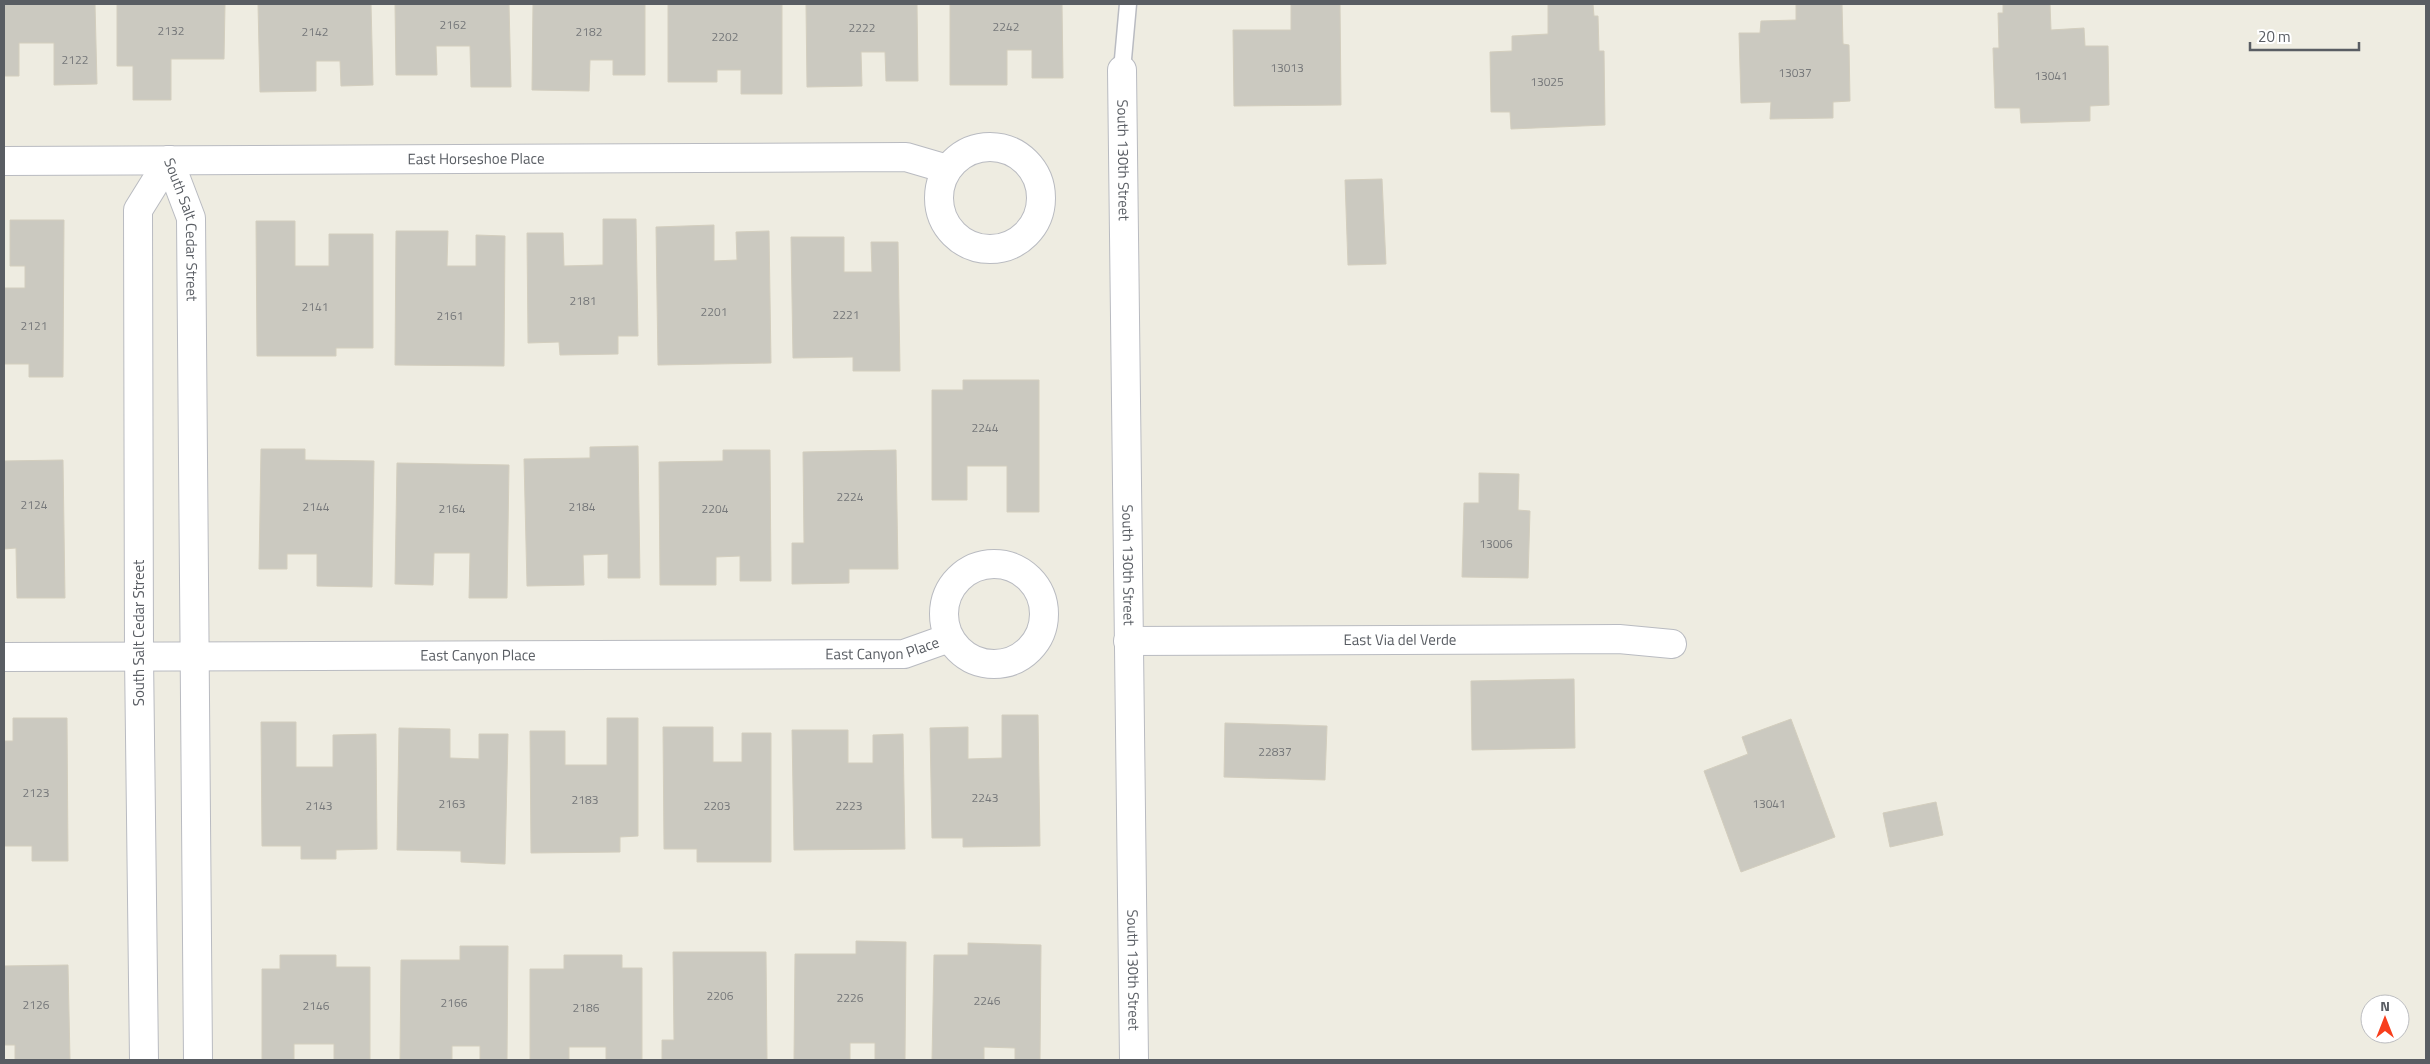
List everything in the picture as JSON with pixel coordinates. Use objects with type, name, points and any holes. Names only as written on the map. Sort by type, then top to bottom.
[{"type":"street","name":"South 130th Street","points":[[1122,70],[1134,1060]]},
{"type":"street","name":"East Horseshoe Place","points":[[4,161],[906,157],[947,169]]},
{"type":"street","name":"South Salt Cedar Street","points":[[144,1060],[139,656],[138,210],[169,160]]},
{"type":"street","name":"South Salt Cedar Street","points":[[169,160],[191,218],[198,1060]]},
{"type":"street","name":"East Canyon Place","points":[[4,657],[904,654],[949,638]]},
{"type":"street","name":"East Via del Verde","points":[[1128,641],[1619,639],[1672,644]]},
{"type":"lane","points":[[1122,70],[1128,4]]},
{"type":"building","points":[[4,4],[95,4],[97,84],[54,85],[54,43],[19,43],[19,76],[4,76]]},
{"type":"building","points":[[117,4],[225,4],[224,59],[171,59],[171,100],[133,100],[133,66],[117,66]]},
{"type":"building","points":[[258,4],[371,4],[373,85],[341,86],[340,61],[316,61],[316,91],[260,92]]},
{"type":"building","points":[[395,4],[509,4],[511,87],[471,87],[470,46],[436,46],[437,75],[396,75]]},
{"type":"building","points":[[533,4],[645,4],[645,75],[613,75],[613,60],[590,60],[589,91],[532,90]]},
{"type":"building","points":[[668,4],[782,4],[782,94],[741,94],[741,70],[717,70],[717,82],[668,82]]},
{"type":"building","points":[[806,4],[917,4],[918,81],[886,81],[885,52],[861,52],[862,86],[807,87]]},
{"type":"building","points":[[950,4],[1062,4],[1063,78],[1032,78],[1032,50],[1007,50],[1007,85],[950,85]]},
{"type":"building","points":[[1291,4],[1340,4],[1341,105],[1234,106],[1233,30],[1291,30]]},
{"type":"building","points":[[1548,4],[1593,4],[1594,16],[1598,16],[1599,51],[1604,51],[1605,125],[1511,129],[1510,112],[1491,112],[1490,52],[1512,51],[1512,36],[1548,34]]},
{"type":"building","points":[[1796,4],[1842,4],[1843,44],[1849,45],[1850,101],[1833,102],[1833,118],[1770,119],[1771,102],[1741,103],[1739,33],[1760,33],[1761,21],[1796,20]]},
{"type":"building","points":[[2003,4],[2050,4],[2051,30],[2084,28],[2085,46],[2108,46],[2109,105],[2090,106],[2090,121],[2021,123],[2020,108],[1995,108],[1993,48],[1999,48],[1998,13],[2003,13]]},
{"type":"building","points":[[1382,179],[1386,264],[1348,265],[1345,180]]},
{"type":"building","points":[[603,219],[636,219],[638,336],[618,336],[618,354],[560,355],[559,342],[528,343],[527,233],[563,233],[564,266],[603,265]]},
{"type":"building","points":[[10,220],[64,220],[63,377],[29,377],[29,364],[4,364],[4,288],[25,288],[25,266],[10,266]]},
{"type":"building","points":[[256,221],[295,221],[295,266],[329,266],[329,234],[373,234],[373,348],[336,348],[336,356],[257,356]]},
{"type":"building","points":[[714,225],[714,261],[737,260],[736,232],[769,231],[771,363],[658,365],[656,227]]},
{"type":"building","points":[[396,231],[448,231],[447,266],[476,266],[476,235],[505,236],[504,366],[395,365]]},
{"type":"building","points":[[791,237],[844,237],[844,272],[872,272],[871,242],[898,242],[900,371],[853,371],[853,357],[793,358]]},
{"type":"building","points":[[963,380],[1039,380],[1039,512],[1007,512],[1007,466],[967,466],[967,500],[932,500],[932,390],[963,390]]},
{"type":"building","points":[[638,446],[640,578],[608,578],[608,554],[583,555],[584,585],[527,586],[524,459],[590,458],[590,447]]},
{"type":"building","points":[[261,449],[305,449],[305,460],[374,461],[372,587],[317,586],[317,554],[287,554],[287,569],[259,569]]},
{"type":"building","points":[[723,450],[770,450],[771,581],[740,581],[740,556],[716,557],[716,585],[660,585],[659,462],[723,461]]},
{"type":"building","points":[[896,450],[898,569],[849,569],[849,583],[792,584],[792,543],[804,543],[803,452]]},
{"type":"building","points":[[63,460],[65,598],[17,598],[16,548],[4,549],[4,461]]},
{"type":"building","points":[[397,463],[509,465],[507,598],[469,598],[470,553],[434,553],[433,585],[395,584]]},
{"type":"building","points":[[1479,473],[1519,474],[1518,510],[1530,511],[1528,578],[1462,577],[1464,503],[1479,503]]},
{"type":"building","points":[[1574,679],[1575,748],[1472,750],[1471,681]]},
{"type":"building","points":[[1002,715],[1038,715],[1040,846],[963,847],[963,838],[932,838],[930,728],[968,727],[968,759],[1002,758]]},
{"type":"building","points":[[13,718],[67,718],[68,861],[32,861],[32,846],[4,846],[4,741],[13,741]]},
{"type":"building","points":[[607,718],[638,718],[638,836],[620,837],[620,852],[531,853],[530,731],[565,731],[565,765],[607,765]]},
{"type":"building","points":[[1791,719],[1835,837],[1741,872],[1704,771],[1748,754],[1742,737]]},
{"type":"building","points":[[261,722],[296,722],[296,767],[333,767],[333,735],[376,734],[377,849],[336,850],[336,859],[301,859],[301,846],[262,846]]},
{"type":"building","points":[[1225,723],[1327,726],[1325,780],[1224,777]]},
{"type":"building","points":[[663,727],[713,727],[713,762],[742,762],[742,733],[771,733],[771,862],[697,862],[697,849],[664,849]]},
{"type":"building","points":[[399,728],[450,729],[450,758],[479,759],[479,734],[508,734],[505,864],[461,862],[461,851],[397,850]]},
{"type":"building","points":[[792,730],[848,730],[848,763],[873,763],[873,735],[903,734],[905,849],[794,850]]},
{"type":"building","points":[[1936,802],[1943,835],[1890,847],[1883,813]]},
{"type":"building","points":[[856,941],[906,942],[905,1060],[875,1060],[875,1043],[850,1043],[850,1060],[794,1060],[795,954],[856,954]]},
{"type":"building","points":[[968,943],[1041,945],[1040,1060],[1015,1060],[1015,1048],[984,1047],[984,1060],[932,1060],[934,955],[968,955]]},
{"type":"building","points":[[460,946],[508,946],[507,1060],[480,1060],[480,1046],[452,1046],[452,1060],[400,1060],[401,960],[460,960]]},
{"type":"building","points":[[673,952],[766,952],[767,1060],[662,1060],[662,1040],[674,1040]]},
{"type":"building","points":[[280,955],[336,955],[336,967],[370,967],[370,1060],[334,1060],[334,1044],[294,1044],[294,1060],[262,1060],[262,969],[280,969]]},
{"type":"building","points":[[564,955],[622,955],[622,968],[642,968],[642,1060],[606,1060],[606,1047],[569,1047],[569,1060],[530,1060],[530,969],[564,969]]},
{"type":"building","points":[[68,965],[70,1060],[15,1060],[15,1045],[4,1045],[4,966]]}]
